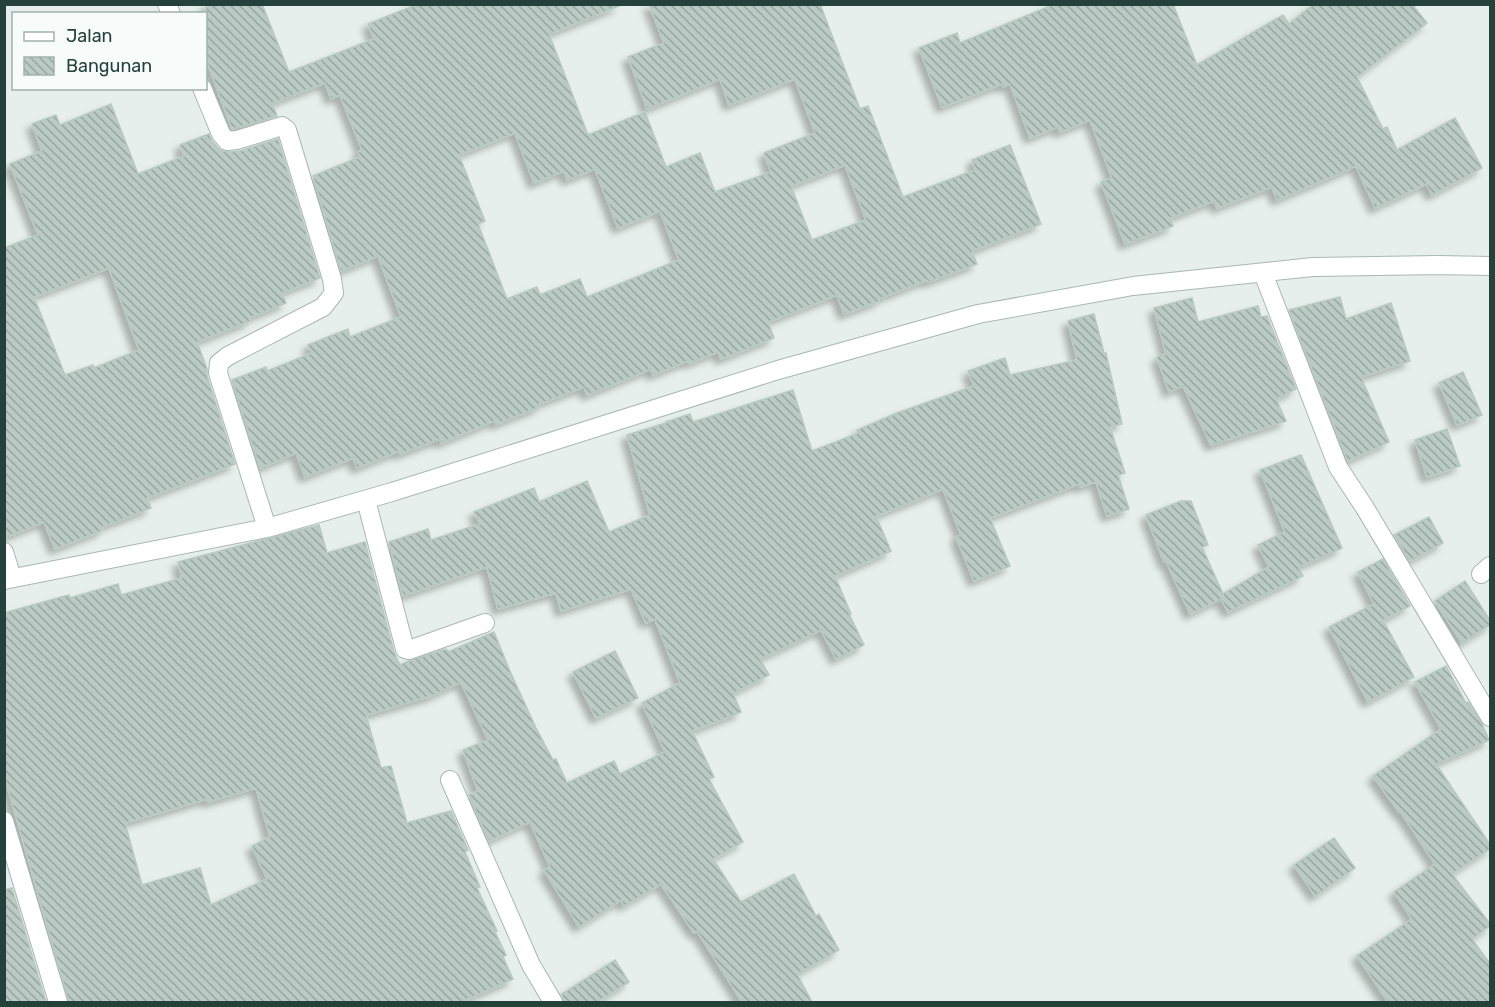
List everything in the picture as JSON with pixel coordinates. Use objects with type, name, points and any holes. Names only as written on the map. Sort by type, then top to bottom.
[{"type":"street","points":[[203,90],[221,134],[227,141],[282,126],[286,130],[332,279],[334,293],[323,307],[228,356],[219,363],[218,373],[267,528]]},
{"type":"street","points":[[4,552],[8,579],[267,528],[366,500],[778,370],[978,314],[1133,286],[1313,267],[1491,266]]},
{"type":"street","points":[[1263,273],[1338,467],[1491,717]]},
{"type":"street","points":[[366,500],[405,649],[408,650],[485,623]]},
{"type":"street","points":[[450,780],[531,965],[553,1002]]},
{"type":"street","points":[[4,821],[58,1002]]},
{"type":"building","points":[[206,4],[262,4],[289,72],[374,39],[368,24],[418,4],[619,4],[619,6],[549,34],[588,135],[645,112],[666,167],[700,153],[715,192],[771,172],[764,153],[815,133],[795,79],[729,105],[720,79],[647,109],[628,57],[664,43],[649,4],[820,4],[860,109],[868,106],[903,197],[975,170],[972,160],[1010,145],[1041,224],[972,251],[977,264],[928,282],[927,280],[844,314],[837,295],[768,322],[774,338],[721,359],[718,352],[653,375],[651,369],[587,395],[584,387],[539,404],[540,407],[496,424],[494,421],[441,443],[440,439],[400,454],[399,451],[357,468],[353,458],[305,477],[296,453],[260,468],[232,380],[266,367],[267,371],[312,353],[308,345],[348,329],[350,337],[401,317],[378,256],[341,271],[313,176],[360,157],[358,152],[362,150],[340,95],[331,99],[325,83],[272,103],[277,116],[232,129],[207,62]],"holes":[[[515,133],[534,183],[564,171],[567,180],[595,169],[618,228],[660,211],[679,260],[587,297],[580,279],[540,295],[537,287],[507,299],[478,224],[485,221],[459,155]],[[845,165],[866,220],[812,240],[791,186]]]},
{"type":"building","points":[[1055,4],[1173,4],[1197,65],[1283,15],[1289,24],[1314,4],[1412,4],[1427,23],[1357,77],[1383,129],[1387,127],[1397,150],[1455,118],[1482,168],[1432,195],[1426,184],[1375,208],[1356,166],[1277,200],[1272,187],[1217,208],[1214,201],[1170,218],[1173,226],[1125,244],[1101,182],[1112,178],[1090,120],[1060,132],[1058,127],[1030,138],[1010,84],[1003,87],[1002,84],[942,107],[919,48],[957,33],[960,43]]},
{"type":"building","points":[[111,104],[138,174],[184,156],[180,145],[209,134],[218,148],[228,152],[240,151],[278,139],[320,278],[282,293],[286,303],[249,318],[250,321],[197,342],[235,464],[147,498],[151,508],[55,549],[44,522],[4,538],[4,248],[38,235],[10,164],[42,151],[32,124],[56,115],[60,125]],"holes":[[[109,268],[139,350],[94,368],[93,365],[65,375],[34,297]]]},
{"type":"building","points":[[1340,297],[1346,319],[1391,303],[1410,361],[1361,377],[1389,442],[1348,461],[1289,310]]},
{"type":"building","points":[[1192,298],[1198,322],[1258,306],[1261,317],[1267,316],[1296,389],[1276,399],[1286,421],[1211,445],[1183,386],[1169,392],[1157,357],[1166,354],[1154,308]]},
{"type":"building","points":[[1094,314],[1104,353],[1106,353],[1122,424],[1110,427],[1125,473],[1118,475],[1129,509],[1107,516],[1096,482],[1080,487],[1079,484],[990,518],[1010,566],[974,581],[956,537],[961,535],[943,489],[876,516],[891,551],[835,576],[851,614],[849,614],[864,645],[836,659],[821,630],[760,659],[769,675],[733,693],[741,712],[692,731],[714,777],[709,779],[743,842],[713,859],[741,902],[794,874],[816,916],[819,914],[839,950],[797,974],[812,1002],[742,1002],[697,931],[694,933],[661,884],[624,906],[621,900],[579,927],[544,870],[550,867],[530,822],[489,841],[469,795],[478,791],[463,750],[488,740],[461,682],[431,696],[366,715],[381,768],[391,766],[407,823],[451,811],[468,850],[465,852],[480,887],[477,888],[497,931],[495,932],[506,955],[503,957],[513,979],[461,1002],[69,1002],[4,775],[4,613],[118,584],[121,595],[182,578],[178,562],[319,525],[327,553],[365,542],[394,652],[400,665],[446,649],[448,652],[494,632],[536,728],[553,760],[556,759],[567,783],[614,761],[620,774],[665,752],[642,703],[680,683],[655,619],[646,623],[631,589],[561,611],[556,593],[498,609],[487,567],[403,596],[389,542],[428,529],[431,540],[480,524],[474,512],[534,488],[539,502],[587,481],[609,532],[650,515],[627,435],[690,414],[693,422],[793,390],[812,451],[859,433],[857,430],[897,413],[974,386],[968,371],[1005,358],[1010,375],[1077,360],[1068,321]],"holes":[[[256,788],[270,837],[252,846],[267,879],[211,905],[200,868],[142,885],[125,823],[207,799],[208,802]]]},
{"type":"building","points":[[1463,372],[1482,415],[1457,425],[1439,383]]},
{"type":"building","points":[[1447,429],[1460,466],[1427,477],[1415,440]]},
{"type":"building","points":[[1301,455],[1342,548],[1298,567],[1303,576],[1228,612],[1221,599],[1190,614],[1166,561],[1164,562],[1146,515],[1181,501],[1191,501],[1208,545],[1202,547],[1223,594],[1269,567],[1258,545],[1285,532],[1260,470]]},
{"type":"building","points":[[1429,517],[1443,543],[1410,561],[1394,535]]},
{"type":"building","points":[[1383,559],[1410,606],[1383,620],[1414,677],[1368,702],[1329,627],[1374,604],[1358,572]]},
{"type":"building","points":[[1465,581],[1491,624],[1462,643],[1435,601]]},
{"type":"building","points":[[615,651],[638,698],[596,718],[573,672]]},
{"type":"building","points":[[1446,666],[1466,703],[1468,702],[1482,724],[1489,740],[1436,764],[1491,846],[1452,874],[1491,925],[1472,939],[1491,965],[1491,1002],[1388,1002],[1357,956],[1412,919],[1394,892],[1435,864],[1400,811],[1373,776],[1441,729],[1415,682]]},
{"type":"building","points":[[1334,838],[1355,868],[1315,896],[1294,865]]},
{"type":"building","points":[[12,888],[46,1002],[4,1002],[4,890]]},
{"type":"building","points":[[615,960],[629,982],[597,1002],[564,1002],[562,994]]}]
